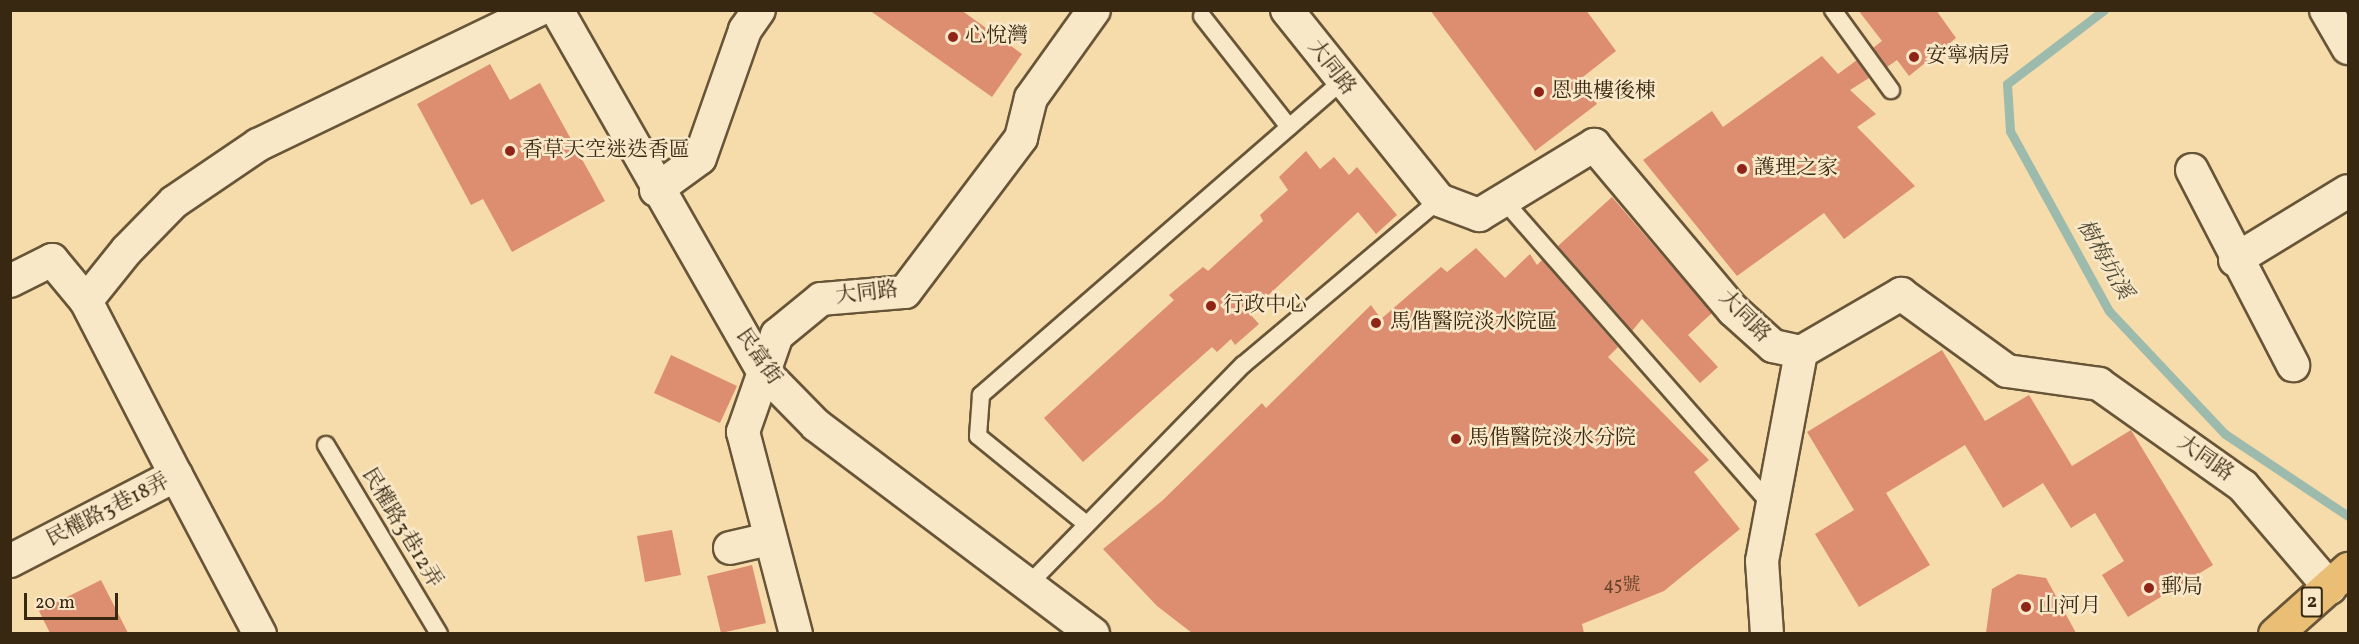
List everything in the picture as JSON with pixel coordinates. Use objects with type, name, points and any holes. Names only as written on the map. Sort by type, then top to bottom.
[{"type":"main road","name":"2","points":[[2275,633],[2339,579]]},
{"type":"street","points":[[86,302],[174,202],[258,145],[538,10]]},
{"type":"street","name":"民富街","points":[[557,10],[656,190],[763,371],[816,425],[1093,633]]},
{"type":"street","points":[[656,190],[700,158],[745,30],[759,10]]},
{"type":"street","name":"大同路","points":[[796,633],[768,538],[743,432],[777,335],[821,299],[905,292],[1021,138],[1031,98],[1094,10]]},
{"type":"street","name":"大同路","points":[[1287,10],[1341,82],[1439,200],[1479,215],[1506,203],[1594,145],[1733,310],[1773,346],[1801,352],[1901,294],[2007,371],[2100,384],[2243,486],[2339,579]]},
{"type":"street","points":[[2326,10],[2349,48]]},
{"type":"street","points":[[2192,170],[2235,260],[2293,365]]},
{"type":"street","points":[[2235,260],[2349,191]]},
{"type":"street","points":[[10,281],[52,260],[86,302],[176,475]]},
{"type":"street","points":[[1767,633],[1762,561],[1801,352]]},
{"type":"street","name":"民權路3巷18弄","points":[[10,561],[176,475],[260,633]]},
{"type":"street","points":[[730,549],[768,538]]},
{"type":"lane","points":[[1833,10],[1891,90]]},
{"type":"lane","points":[[1202,16],[1288,127]]},
{"type":"lane","points":[[1085,523],[978,436],[981,395],[1341,82]]},
{"type":"lane","points":[[1028,586],[1085,523],[1243,365],[1439,200]]},
{"type":"lane","points":[[1506,203],[1771,505]]},
{"type":"lane","name":"民權路3巷12弄","points":[[326,446],[439,633]]},
{"type":"building","name":"心悅灣","points":[[869,10],[961,10],[1022,54],[992,97]]},
{"type":"building","name":"恩典樓後棟","points":[[1430,10],[1586,10],[1616,51],[1579,80],[1597,104],[1535,151]]},
{"type":"building","name":"安寧病房","points":[[1858,10],[1936,10],[1956,38],[1909,76],[1897,60],[1887,67],[1873,48],[1882,41]]},
{"type":"building","name":"護理之家","points":[[1822,56],[1838,74],[1857,60],[1869,78],[1850,90],[1876,114],[1857,127],[1915,186],[1844,239],[1824,213],[1737,276],[1643,160],[1712,111],[1723,127]]},
{"type":"building","name":"香草天空迷迭香區","points":[[490,64],[510,100],[540,83],[605,201],[512,252],[483,199],[471,205],[417,104]]},
{"type":"building","name":"行政中心","points":[[1306,151],[1320,169],[1334,157],[1349,175],[1357,167],[1397,215],[1376,234],[1358,212],[1249,313],[1259,324],[1235,345],[1231,339],[1217,352],[1212,347],[1083,462],[1044,418],[1174,300],[1169,295],[1203,267],[1208,271],[1263,221],[1260,215],[1288,190],[1279,177]]},
{"type":"building","points":[[1612,197],[1712,313],[1688,335],[1718,367],[1700,383],[1642,319],[1632,331],[1558,246]]},
{"type":"building","name":"馬偕醫院淡水分院","points":[[1476,248],[1505,278],[1530,254],[1537,265],[1542,260],[1618,347],[1608,357],[1709,460],[1694,472],[1740,529],[1664,591],[1582,624],[1584,633],[1192,633],[1157,606],[1103,549],[1163,500],[1262,403],[1266,408],[1371,305],[1381,319],[1441,267],[1447,272]]},
{"type":"building","points":[[1942,350],[1985,421],[2029,395],[2072,466],[2131,430],[2213,565],[2128,617],[2102,575],[2124,561],[2095,513],[2071,528],[2043,483],[2003,508],[1965,445],[1886,493],[1930,565],[1859,607],[1815,534],[1854,510],[1807,432]]},
{"type":"building","points":[[671,355],[737,386],[720,423],[654,393]]},
{"type":"building","points":[[672,530],[681,575],[645,582],[637,536]]},
{"type":"building","points":[[752,565],[766,623],[721,633],[707,576]]},
{"type":"building","name":"山河月","points":[[2018,574],[2046,578],[2076,633],[1986,633],[1992,589]]},
{"type":"building","points":[[101,580],[128,633],[50,633],[39,611]]},
{"type":"waterway","name":"樹梅坑溪","points":[[2104,10],[2007,84],[2010,131],[2109,311],[2225,434],[2348,516]]},
{"type":"place","name":"心悅灣","points":[[953,37]]},
{"type":"place","name":"安寧病房","points":[[1914,57]]},
{"type":"place","name":"恩典樓後棟","points":[[1539,92]]},
{"type":"place","name":"香草天空迷迭香區","points":[[510,151]]},
{"type":"place","name":"護理之家","points":[[1742,169]]},
{"type":"place","name":"行政中心","points":[[1211,306]]},
{"type":"place","name":"馬偕醫院淡水院區","points":[[1376,323]]},
{"type":"place","name":"馬偕醫院淡水分院","points":[[1456,439]]},
{"type":"place","name":"郵局","points":[[2149,588]]},
{"type":"place","name":"山河月","points":[[2026,607]]}]
